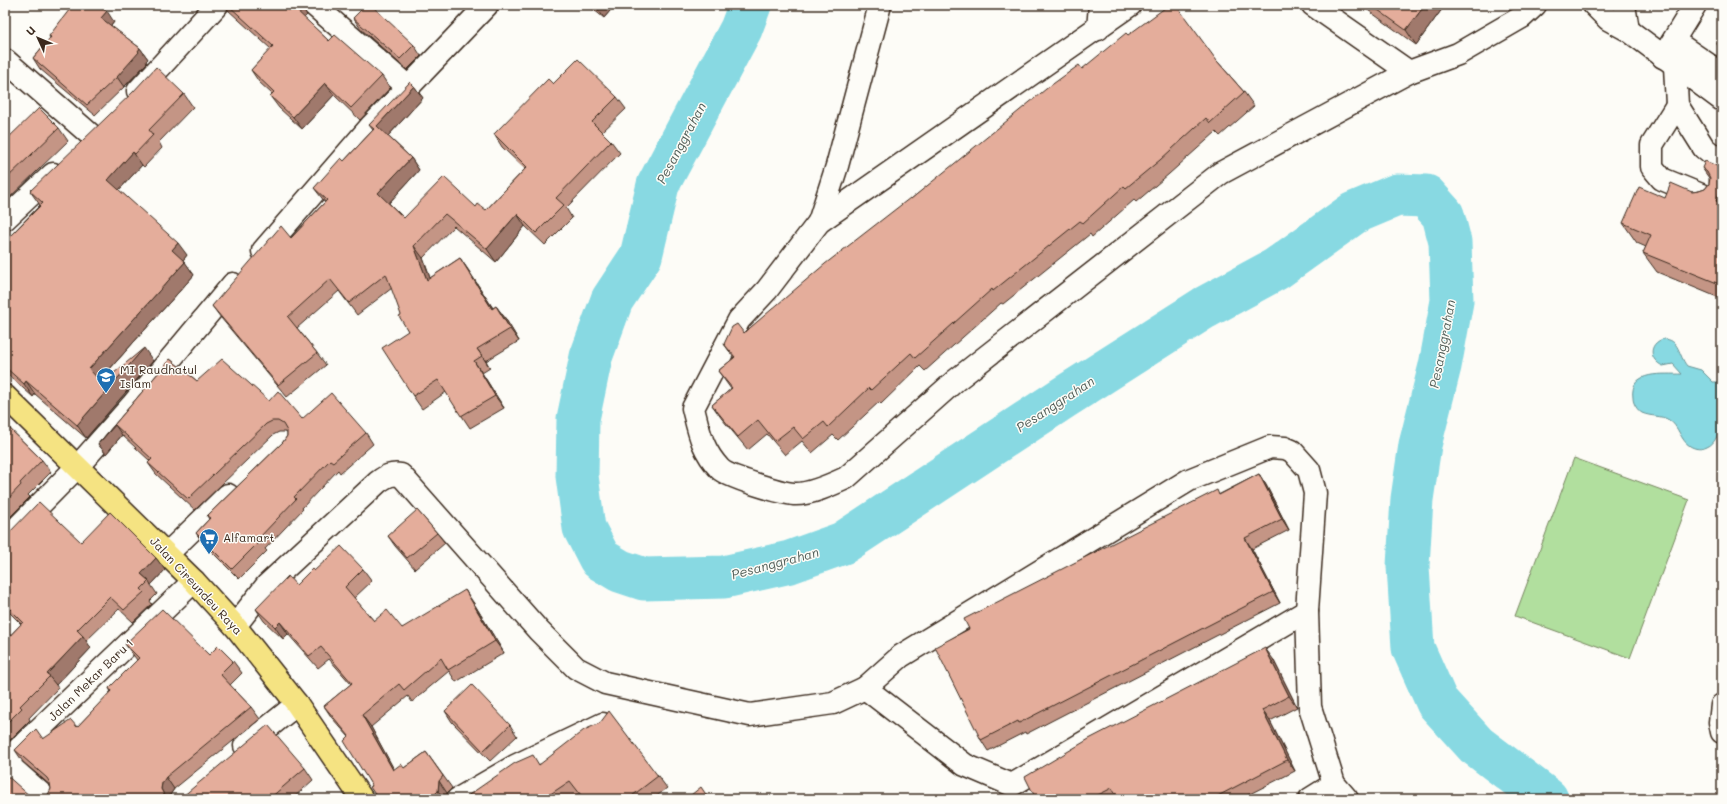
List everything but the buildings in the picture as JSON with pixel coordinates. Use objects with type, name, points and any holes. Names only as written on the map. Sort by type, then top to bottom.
[{"type":"main road","name":"Jalan Cireundeu Raya","points":[[5,396],[167,554],[235,626],[297,704],[362,799]]},
{"type":"street","points":[[123,106],[217,5]]},
{"type":"street","points":[[314,5],[408,87]]},
{"type":"street","points":[[5,540],[78,466],[133,404],[246,269],[372,125],[487,5]]},
{"type":"street","points":[[819,222],[838,166],[880,5]]},
{"type":"street","points":[[1098,29],[1100,5]]},
{"type":"street","points":[[1130,5],[1098,29],[819,222],[767,290],[739,320],[693,408],[702,444],[720,470],[753,484],[795,494],[824,488],[846,478],[955,381],[1221,173],[1409,72],[1458,54],[1522,17],[1535,5]]},
{"type":"street","points":[[1313,5],[1409,72]]},
{"type":"street","points":[[1594,5],[1608,19],[1671,54],[1722,74]]},
{"type":"street","points":[[1624,5],[1628,30]]},
{"type":"street","points":[[1695,5],[1671,54],[1677,105],[1704,148],[1722,163]]},
{"type":"street","points":[[1671,54],[1722,100]]},
{"type":"street","points":[[5,60],[92,136]]},
{"type":"street","points":[[1677,105],[1652,145],[1652,167],[1662,180],[1711,199]]},
{"type":"street","points":[[5,219],[107,121]]},
{"type":"street","points":[[235,626],[267,585],[378,482],[386,475],[395,473],[401,475],[539,631],[576,668],[605,683],[750,715],[833,703],[865,688],[901,656],[1189,480],[1270,447],[1284,448],[1292,451],[1309,470],[1315,494],[1307,611],[1310,707],[1340,792],[1310,799]]},
{"type":"street","points":[[167,554],[242,483]]},
{"type":"street","name":"Jalan Mekar Baru 1","points":[[5,762],[194,581]]},
{"type":"street","points":[[865,688],[965,765],[1012,785],[1307,611]]},
{"type":"street","points":[[230,759],[297,704]]},
{"type":"street","points":[[1722,705],[1720,722],[1722,732]]},
{"type":"street","points":[[458,799],[514,766],[603,724]]},
{"type":"street","points":[[5,762],[47,799]]},
{"type":"green space","points":[[1574,458],[1689,500],[1630,658],[1515,616]]},
{"type":"water","points":[[1663,339],[1669,340],[1676,345],[1687,366],[1701,370],[1713,382],[1722,382],[1720,428],[1713,443],[1703,449],[1690,446],[1669,420],[1663,417],[1640,412],[1634,402],[1633,389],[1636,382],[1642,378],[1658,374],[1682,374],[1673,364],[1663,366],[1655,360],[1652,352],[1653,348],[1658,341]]},
{"type":"waterway","name":"Pesanggrahan","points":[[750,5],[741,29],[658,185],[641,256],[612,300],[591,357],[578,419],[577,476],[584,528],[600,559],[620,571],[644,579],[724,577],[790,562],[843,543],[1063,398],[1204,308],[1276,269],[1354,213],[1397,195],[1426,196],[1443,215],[1450,242],[1452,301],[1440,366],[1420,445],[1412,499],[1408,566],[1413,648],[1437,702],[1476,745],[1547,799]]},
{"type":"place","name":"MI Raudhatul Islam","points":[[106,394]]},
{"type":"place","name":"Alfamart","points":[[209,555]]}]
